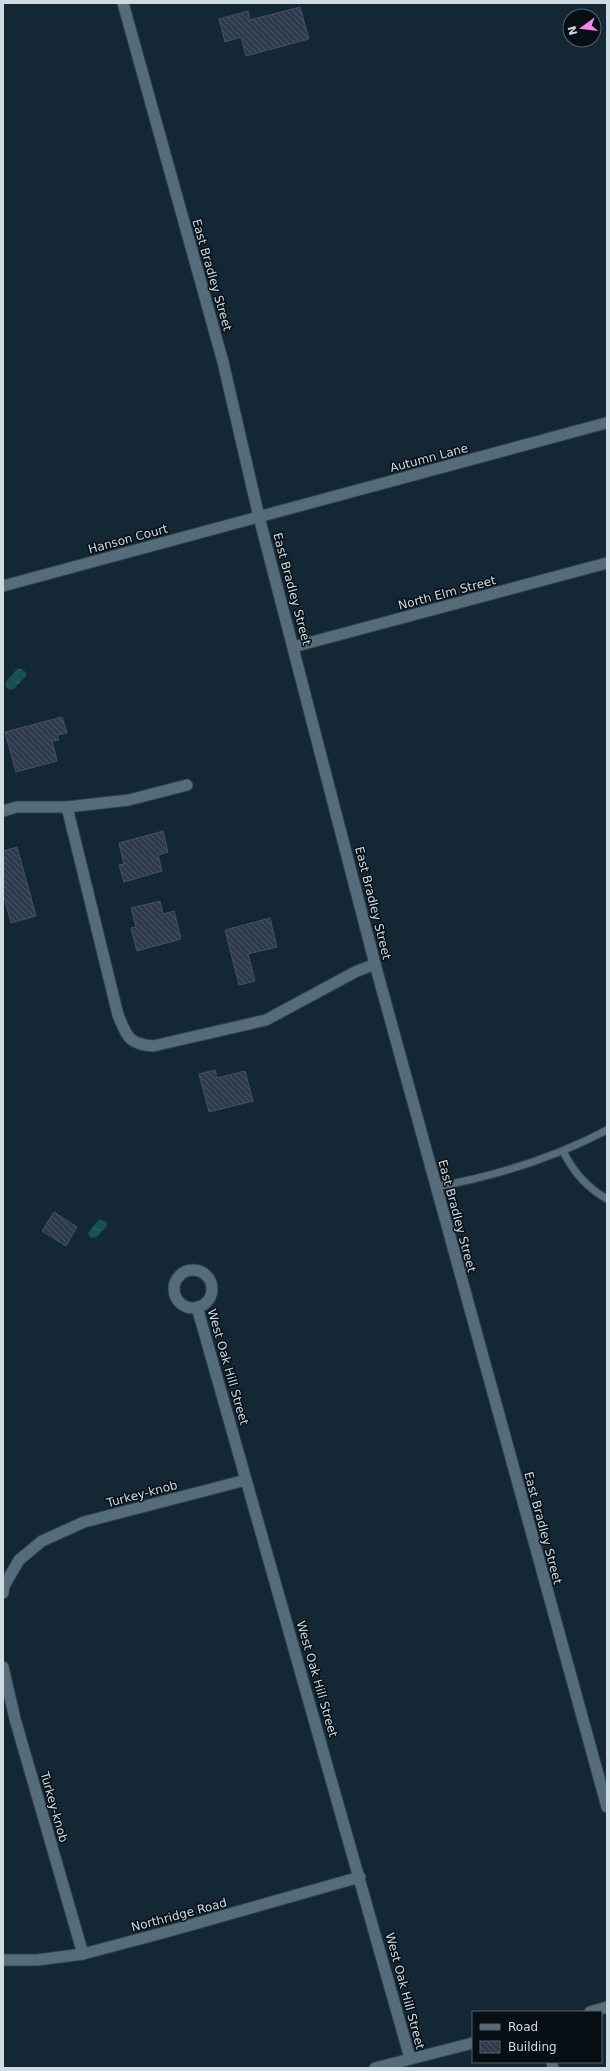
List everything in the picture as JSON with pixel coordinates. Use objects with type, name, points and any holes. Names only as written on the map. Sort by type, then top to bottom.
[{"type":"street","name":"East Bradley Street","points":[[123,3],[223,362],[259,517],[374,964],[607,1807]]},
{"type":"street","name":"Autumn Lane","points":[[259,517],[606,423]]},
{"type":"street","name":"Hanson Court","points":[[3,586],[259,517]]},
{"type":"street","name":"North Elm Street","points":[[293,647],[607,563]]},
{"type":"street","points":[[3,811],[17,807],[66,807],[130,800],[187,785]]},
{"type":"street","points":[[66,807],[118,1015],[132,1042],[139,1045],[153,1046],[266,1020],[355,972],[374,964]]},
{"type":"street","name":"West Oak Hill Street","points":[[197,1307],[360,1877],[410,2058]]},
{"type":"street","name":"Turkey-knob","points":[[3,1594],[4,1586],[19,1560],[42,1541],[84,1522],[246,1480]]},
{"type":"street","name":"Turkey-knob","points":[[3,1667],[15,1719],[83,1954]]},
{"type":"street","name":"Northridge Road","points":[[3,1960],[37,1960],[83,1954],[360,1877]]},
{"type":"street","points":[[593,2011],[607,2007]]},
{"type":"street","points":[[375,2068],[472,2043]]},
{"type":"lane","points":[[436,1187],[473,1180],[563,1150],[607,1130]]},
{"type":"lane","points":[[563,1150],[570,1165],[582,1180],[592,1191],[607,1199]]},
{"type":"water","points":[[17,669],[21,669],[26,672],[26,676],[14,689],[9,690],[6,687],[6,682]]},
{"type":"water","points":[[99,1219],[106,1222],[107,1226],[97,1237],[91,1238],[88,1233]]},
{"type":"building","points":[[300,7],[309,39],[246,56],[241,37],[225,42],[219,19],[248,11],[250,20]]},
{"type":"building","points":[[62,717],[67,733],[57,735],[59,740],[52,741],[57,761],[16,772],[5,732]]},
{"type":"building","points":[[163,831],[168,852],[158,855],[162,871],[124,882],[119,865],[124,864],[119,843]]},
{"type":"building","points":[[17,847],[36,916],[11,923],[3,893],[3,851]]},
{"type":"building","points":[[160,901],[163,914],[174,911],[181,939],[137,951],[131,928],[136,927],[131,908]]},
{"type":"building","points":[[270,918],[277,947],[248,954],[255,981],[239,985],[225,930]]},
{"type":"building","points":[[215,1070],[217,1078],[245,1071],[253,1101],[209,1112],[199,1074]]},
{"type":"building","points":[[54,1212],[77,1227],[66,1246],[42,1231]]}]
